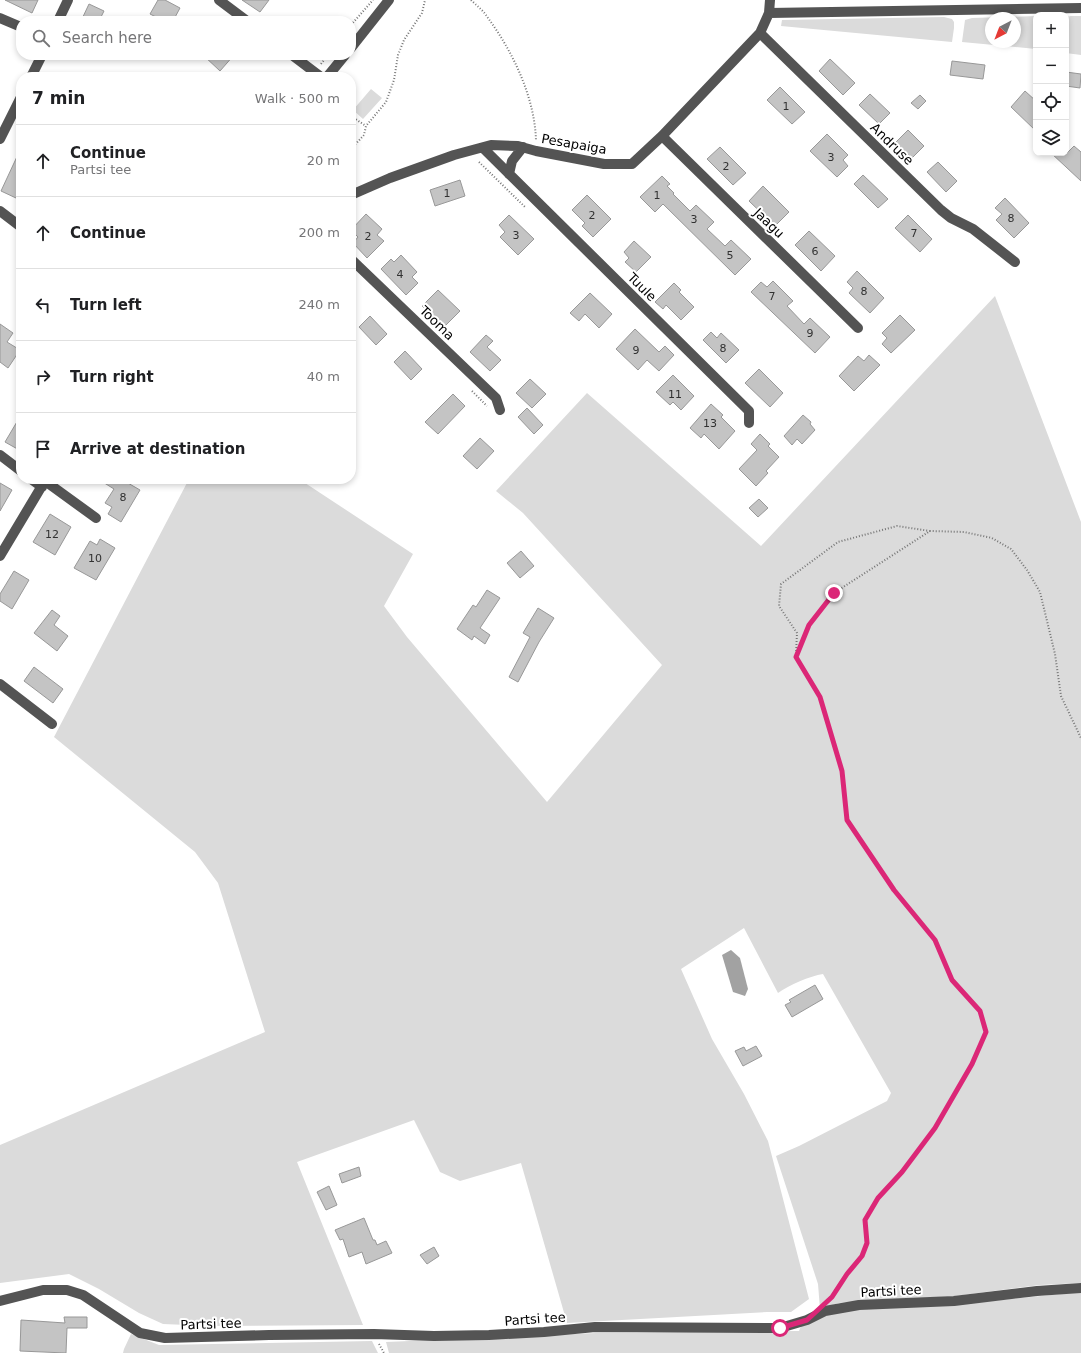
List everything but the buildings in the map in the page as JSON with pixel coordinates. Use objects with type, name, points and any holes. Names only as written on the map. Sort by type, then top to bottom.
[{"type":"street","points":[[60,16],[68,0]]},
{"type":"street","points":[[219,0],[240,16]]},
{"type":"street","points":[[356,42],[389,0]]},
{"type":"street","name":"Pesapaiga","points":[[356,193],[390,178],[454,155],[492,145],[523,147],[536,151],[604,164],[632,164],[662,136],[760,33],[769,13],[770,0]]},
{"type":"street","points":[[769,13],[1081,8]]},
{"type":"street","points":[[0,18],[16,25]]},
{"type":"street","name":"Andruse","points":[[760,33],[941,210],[951,218],[972,229],[1015,262]]},
{"type":"street","points":[[34,72],[40,60]]},
{"type":"street","points":[[299,60],[314,72]]},
{"type":"street","points":[[331,72],[341,60]]},
{"type":"street","points":[[0,139],[16,106]]},
{"type":"street","name":"Jaagu","points":[[662,136],[858,328]]},
{"type":"street","points":[[509,174],[512,161],[523,147]]},
{"type":"street","name":"Tuule","points":[[483,148],[749,411],[749,423]]},
{"type":"street","points":[[0,211],[16,223]]},
{"type":"street","name":"Tooma","points":[[356,264],[496,398],[500,410]]},
{"type":"street","points":[[0,455],[16,467]]},
{"type":"street","points":[[0,556],[43,484]]},
{"type":"street","points":[[47,484],[96,518]]},
{"type":"street","points":[[0,684],[52,724]]},
{"type":"street","name":"Partsi tee","points":[[0,1301],[43,1290],[67,1290],[83,1295],[140,1333],[165,1338],[374,1334],[434,1336],[544,1332],[595,1327],[780,1328],[807,1320],[825,1310],[859,1306],[954,1301],[1037,1291],[1081,1288]]},
{"type":"path","points":[[356,19],[373,0]]},
{"type":"path","points":[[356,144],[364,135],[366,126],[386,102],[394,80],[400,50],[404,40],[422,13],[425,0]]},
{"type":"path","points":[[471,0],[488,17],[511,52],[523,81],[532,109],[536,131],[536,151]]},
{"type":"path","points":[[356,119],[366,126]]},
{"type":"path","points":[[827,1301],[832,1297],[847,1274],[862,1256],[867,1243],[865,1220],[878,1198],[902,1172],[935,1128],[972,1064],[986,1032],[980,1011],[952,980],[935,940],[894,890],[847,820],[842,771],[820,697],[796,657],[797,633],[779,606],[781,584],[838,542],[897,526],[930,531],[964,532],[992,538],[1011,549],[1027,570],[1040,592],[1055,654],[1061,696],[1081,738]]},
{"type":"path","points":[[796,657],[809,625],[834,593],[930,531]]},
{"type":"shaded area","points":[[1021,16],[1033,16],[1033,49],[1021,48]]},
{"type":"shaded area","points":[[1069,16],[1081,16],[1081,55],[1069,53]]},
{"type":"shaded area","points":[[944,17],[952,19],[954,22],[952,42],[781,26],[782,20]]},
{"type":"shaded area","points":[[985,18],[985,44],[962,42],[965,20]]},
{"type":"shaded area","points":[[371,89],[382,98],[363,119],[356,113],[356,106]]},
{"type":"shaded area","points":[[995,296],[1081,522],[1081,1283],[1040,1285],[955,1296],[839,1303],[820,1309],[818,1284],[776,1156],[799,1146],[887,1101],[891,1093],[823,974],[800,981],[778,993],[744,928],[681,969],[712,1039],[744,1094],[768,1141],[809,1299],[791,1312],[567,1323],[521,1163],[460,1181],[440,1172],[414,1120],[297,1162],[363,1325],[211,1326],[163,1324],[139,1313],[99,1289],[69,1274],[0,1283],[0,1145],[265,1032],[218,883],[195,852],[54,737],[186,484],[307,484],[413,554],[384,606],[407,637],[547,802],[662,665],[523,513],[496,491],[587,393],[761,546]]},
{"type":"shaded area","points":[[731,950],[740,958],[748,989],[745,996],[733,992],[722,955]]},
{"type":"shaded area","points":[[1081,1292],[1081,1353],[389,1353],[386,1342],[596,1333],[799,1331],[801,1326],[824,1316],[846,1310],[949,1305]]},
{"type":"shaded area","points":[[131,1334],[159,1345],[372,1341],[378,1353],[123,1353]]},
{"type":"route","points":[[780,1328],[807,1320],[832,1297],[847,1274],[862,1256],[867,1243],[865,1220],[878,1198],[902,1172],[935,1128],[972,1064],[986,1032],[980,1011],[952,980],[935,940],[894,890],[847,820],[842,771],[820,697],[796,657],[809,625],[834,593]]}]
